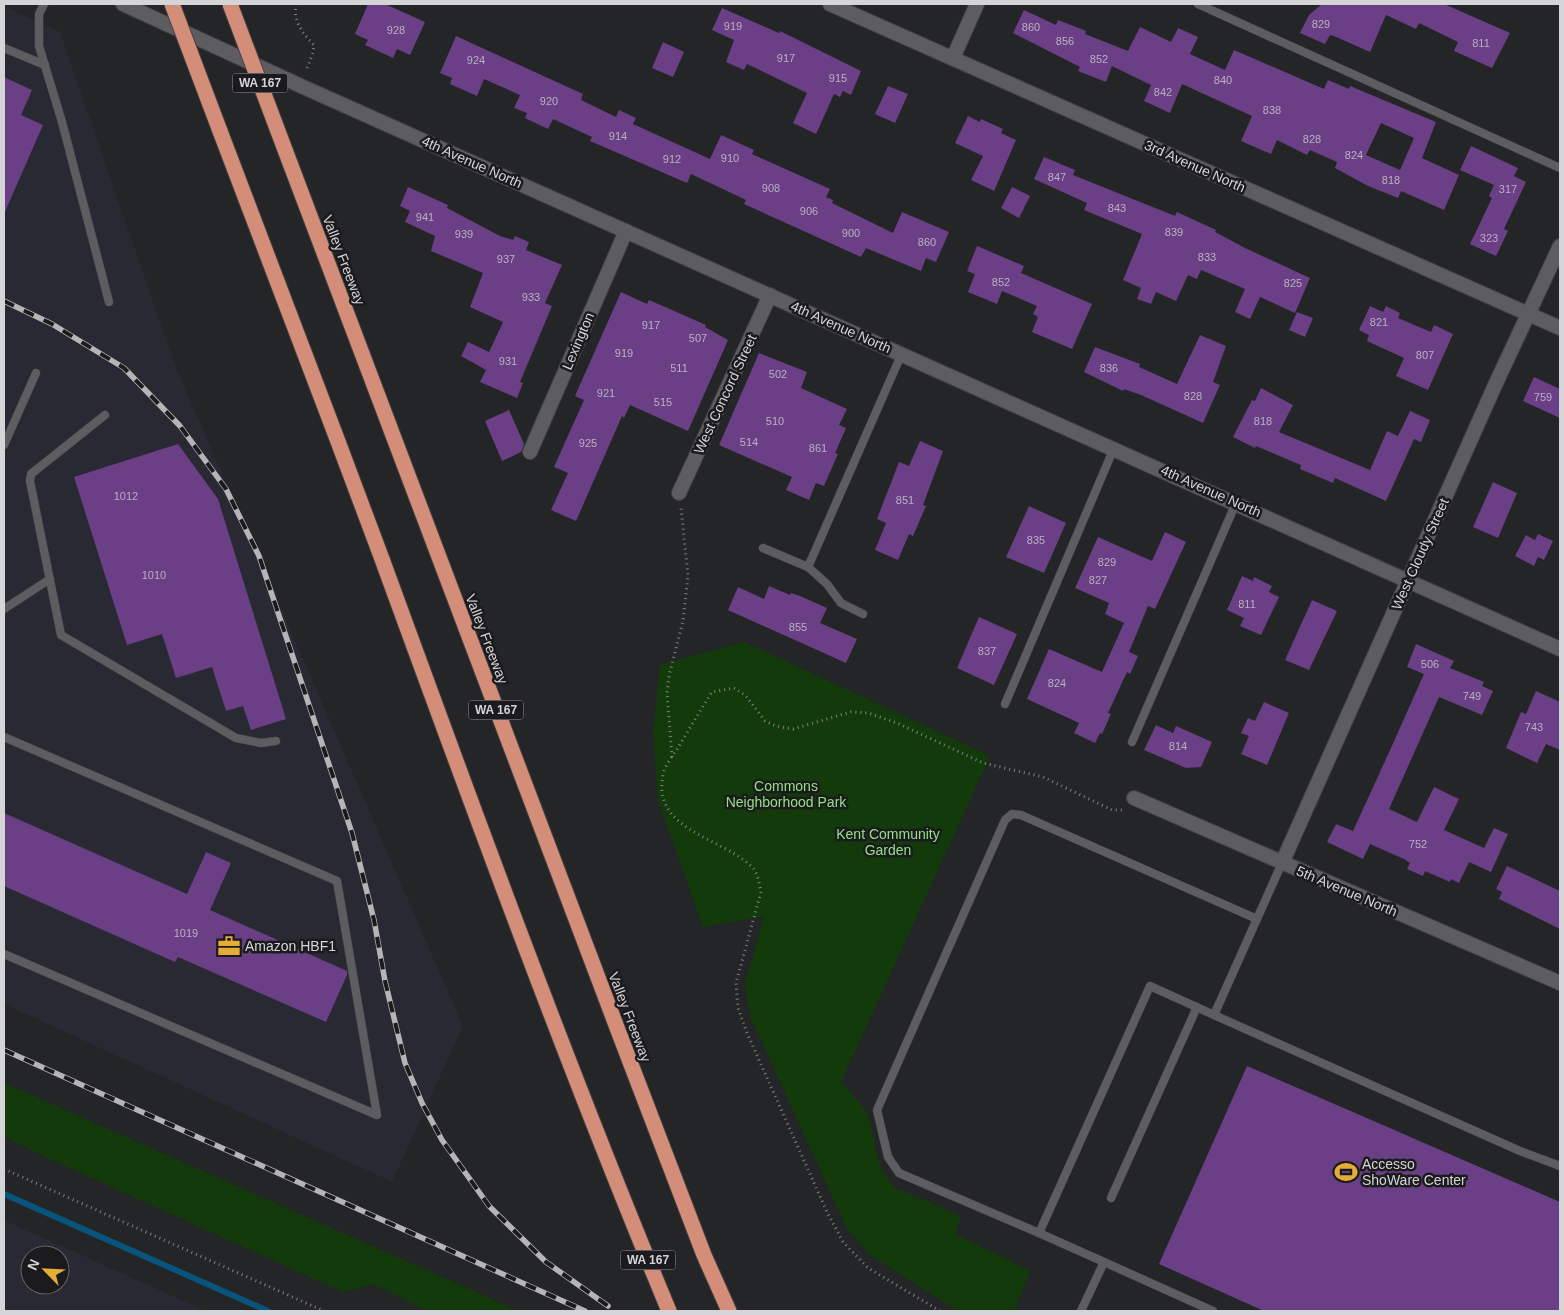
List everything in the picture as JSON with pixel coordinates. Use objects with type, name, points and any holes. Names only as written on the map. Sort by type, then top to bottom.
[{"type":"highway","name":"WA 167","points":[[172,4],[381,558],[474,816],[669,1311]]},
{"type":"highway","name":"Valley Freeway","points":[[230,4],[704,1255],[729,1311]]},
{"type":"street","name":"4th Avenue North","points":[[123,4],[300,86],[1409,579],[1560,648]]},
{"type":"street","name":"3rd Avenue North","points":[[830,4],[1560,328]]},
{"type":"street","points":[[953,58],[977,4]]},
{"type":"street","name":"Lexington","points":[[530,452],[626,230]]},
{"type":"street","name":"West Cloudy Street","points":[[1282,863],[1560,246]]},
{"type":"street","name":"West Concord Street","points":[[679,493],[770,295]]},
{"type":"street","name":"5th Avenue North","points":[[1134,798],[1560,983]]},
{"type":"lane","points":[[44,4],[38,28],[39,46],[109,302]]},
{"type":"lane","points":[[1198,4],[1560,168]]},
{"type":"lane","points":[[4,48],[45,65]]},
{"type":"lane","points":[[808,567],[902,353]]},
{"type":"lane","points":[[4,446],[36,373]]},
{"type":"lane","points":[[105,415],[30,474],[61,635],[236,738],[261,743],[276,741]]},
{"type":"lane","points":[[1006,704],[1114,448]]},
{"type":"lane","points":[[1132,742],[1236,502]]},
{"type":"lane","points":[[763,548],[808,567],[827,584],[841,603],[863,614]]},
{"type":"lane","points":[[4,609],[50,579]]},
{"type":"lane","points":[[4,737],[337,881],[377,1116],[4,954]]},
{"type":"lane","points":[[1213,1311],[899,1173],[888,1157],[877,1110],[1005,820],[1012,814],[1021,815],[1257,920]]},
{"type":"lane","points":[[1214,1015],[1282,863]]},
{"type":"lane","points":[[1039,1233],[1150,986],[1520,1151],[1560,1166]]},
{"type":"lane","points":[[1111,1198],[1197,1007]]},
{"type":"lane","points":[[1082,1311],[1104,1262]]},
{"type":"path","points":[[296,4],[295,18],[304,35],[314,45],[313,53],[300,86]]},
{"type":"path","points":[[672,758],[667,708],[669,676],[678,644],[688,575],[679,493]]},
{"type":"path","points":[[940,1311],[868,1268],[843,1242],[826,1212],[747,1033],[738,1008],[736,983],[761,892],[758,878],[753,868],[740,858],[683,826],[672,814],[666,802],[663,788],[665,770],[712,692],[734,688],[746,696],[765,721],[776,726],[793,729],[851,712],[868,713],[898,723],[983,763],[1044,777],[1112,810],[1122,811],[1134,798]]},
{"type":"path","points":[[4,1169],[324,1311]]},
{"type":"shaded area","points":[[4,6],[60,32],[175,365],[463,1026],[392,1182],[4,1004]]},
{"type":"shaded area","points":[[4,1220],[59,1245],[20,1245],[20,1295],[70,1295],[70,1250],[206,1311],[4,1311]]},
{"type":"green space","name":"Commons Neighborhood Park","points":[[744,642],[990,756],[841,1082],[864,1109],[872,1129],[878,1160],[882,1170],[896,1188],[961,1216],[955,1234],[1030,1271],[1014,1311],[958,1311],[870,1255],[847,1229],[750,1016],[745,984],[764,916],[703,927],[658,800],[653,733],[660,665]]},
{"type":"green space","points":[[4,1083],[517,1311],[427,1311],[373,1284],[343,1292],[37,1153],[4,1136]]},
{"type":"building","points":[[368,4],[385,4],[425,22],[410,55],[397,49],[393,58],[365,45],[368,40],[355,34]]},
{"type":"building","points":[[1322,4],[1444,4],[1510,33],[1492,68],[1454,51],[1458,42],[1419,23],[1416,29],[1386,15],[1370,52],[1334,36],[1330,35],[1325,44],[1300,33],[1309,15]]},
{"type":"building","points":[[722,8],[779,33],[780,31],[861,71],[851,95],[843,91],[840,97],[834,94],[816,134],[793,123],[807,93],[747,64],[744,70],[726,62],[734,40],[712,30]]},
{"type":"building","points":[[1024,10],[1056,25],[1058,20],[1066,23],[1086,31],[1085,34],[1128,51],[1140,27],[1171,42],[1178,28],[1198,37],[1190,54],[1225,70],[1234,50],[1324,89],[1328,80],[1349,89],[1350,86],[1436,122],[1422,158],[1459,175],[1444,210],[1401,191],[1398,198],[1368,186],[1335,168],[1337,162],[1310,150],[1307,155],[1277,140],[1271,154],[1241,141],[1252,116],[1182,84],[1170,113],[1144,101],[1151,85],[1112,66],[1106,82],[1078,71],[1080,67],[1013,33]],"holes":[[[1381,123],[1414,138],[1400,170],[1366,155]]]},
{"type":"building","points":[[456,36],[583,94],[581,100],[616,117],[619,110],[636,118],[633,124],[710,159],[721,135],[754,150],[752,154],[830,189],[826,197],[833,200],[832,203],[893,233],[902,212],[949,232],[936,262],[926,258],[921,271],[866,248],[861,257],[744,204],[746,200],[691,174],[687,183],[590,141],[592,137],[553,119],[548,129],[525,118],[527,113],[514,108],[520,95],[484,79],[477,96],[450,84],[452,78],[440,73]]},
{"type":"building","points":[[663,42],[684,52],[673,77],[652,68]]},
{"type":"building","points":[[4,77],[32,90],[21,115],[43,125],[4,214]]},
{"type":"building","points":[[888,86],[908,94],[895,123],[875,114]]},
{"type":"building","points":[[968,116],[980,122],[981,119],[1003,129],[1001,133],[1016,140],[994,191],[971,180],[983,156],[955,143]]},
{"type":"building","points":[[1471,146],[1518,168],[1514,176],[1526,182],[1504,229],[1508,231],[1496,256],[1470,244],[1492,198],[1489,196],[1494,185],[1460,170]]},
{"type":"building","points":[[1044,157],[1075,170],[1073,175],[1175,216],[1177,212],[1216,230],[1215,232],[1245,248],[1310,278],[1295,313],[1260,297],[1250,319],[1235,312],[1245,289],[1201,270],[1197,279],[1188,275],[1176,301],[1156,292],[1151,304],[1137,299],[1141,288],[1123,280],[1142,234],[1084,210],[1087,203],[1034,179]]},
{"type":"building","points":[[408,187],[448,205],[447,208],[500,236],[513,240],[515,236],[529,242],[526,250],[562,265],[545,303],[552,306],[520,382],[523,383],[517,398],[480,382],[486,370],[461,356],[468,342],[489,352],[503,322],[470,307],[483,273],[431,251],[435,236],[405,222],[410,211],[400,206]]},
{"type":"building","points":[[1012,187],[1030,196],[1019,218],[1001,208]]},
{"type":"building","points":[[977,246],[1024,266],[1021,273],[1092,304],[1072,349],[1032,332],[1038,317],[1033,314],[1037,306],[1002,291],[997,304],[968,292],[975,274],[967,271]]},
{"type":"building","points":[[621,292],[647,304],[649,300],[706,325],[705,327],[728,340],[688,431],[630,405],[624,418],[622,416],[576,521],[551,510],[568,473],[554,467],[584,400],[575,396]]},
{"type":"building","points":[[1370,306],[1383,312],[1386,306],[1400,313],[1398,318],[1431,332],[1434,325],[1453,334],[1428,390],[1396,376],[1404,358],[1367,341],[1369,335],[1359,330]]},
{"type":"building","points":[[1297,312],[1313,318],[1305,337],[1289,330]]},
{"type":"building","points":[[1200,335],[1226,346],[1213,382],[1220,385],[1203,423],[1141,395],[1124,389],[1123,391],[1084,372],[1095,347],[1140,364],[1139,367],[1177,384]]},
{"type":"building","points":[[759,353],[807,372],[801,388],[847,409],[839,425],[846,428],[835,453],[838,454],[824,486],[816,483],[809,500],[786,490],[792,477],[719,445]]},
{"type":"building","points":[[1534,377],[1560,389],[1560,418],[1523,401]]},
{"type":"building","points":[[1261,388],[1293,405],[1279,432],[1370,470],[1387,431],[1398,436],[1410,411],[1430,420],[1421,442],[1414,439],[1386,501],[1335,478],[1333,483],[1300,469],[1301,465],[1256,446],[1255,448],[1233,437],[1252,400],[1255,401]]},
{"type":"building","points":[[509,410],[524,444],[521,452],[502,461],[485,421]]},
{"type":"building","points":[[920,441],[943,451],[923,505],[926,506],[913,536],[909,534],[898,560],[875,550],[886,523],[877,519],[899,462],[909,466]]},
{"type":"building","points":[[178,444],[218,499],[286,719],[251,730],[243,706],[226,711],[212,667],[176,678],[162,634],[127,645],[74,477]]},
{"type":"building","points":[[1493,482],[1517,493],[1498,538],[1473,527]]},
{"type":"building","points":[[1029,506],[1066,523],[1044,573],[1006,557]]},
{"type":"building","points":[[1165,532],[1186,542],[1155,609],[1148,606],[1129,652],[1138,656],[1130,674],[1127,672],[1108,713],[1111,714],[1102,734],[1100,733],[1095,743],[1074,733],[1079,723],[1027,699],[1049,649],[1102,672],[1124,623],[1105,614],[1109,603],[1075,588],[1098,537],[1152,561]]},
{"type":"building","points":[[1538,534],[1553,541],[1544,560],[1538,557],[1534,566],[1515,556],[1526,535],[1535,540]]},
{"type":"building","points":[[1242,576],[1253,581],[1254,577],[1272,586],[1269,592],[1279,597],[1261,635],[1240,626],[1244,618],[1227,610]]},
{"type":"building","points":[[769,586],[790,595],[791,593],[800,596],[827,608],[820,623],[857,639],[846,663],[728,610],[738,587],[764,599]]},
{"type":"building","points":[[1312,600],[1337,611],[1309,670],[1285,660]]},
{"type":"building","points":[[979,617],[1017,634],[994,685],[957,668]]},
{"type":"building","points":[[1416,644],[1454,661],[1450,668],[1484,682],[1482,686],[1493,691],[1482,715],[1439,697],[1389,809],[1417,822],[1434,787],[1459,799],[1444,830],[1484,848],[1494,828],[1508,834],[1491,872],[1469,862],[1459,883],[1451,879],[1450,882],[1425,871],[1423,876],[1407,869],[1410,863],[1370,844],[1363,859],[1327,842],[1336,824],[1353,831],[1391,748],[1424,674],[1407,667]]},
{"type":"building","points":[[1536,691],[1560,702],[1560,750],[1546,744],[1537,763],[1506,748],[1521,712],[1526,714]]},
{"type":"building","points":[[1264,702],[1289,713],[1267,765],[1241,754],[1249,736],[1241,733],[1248,718],[1255,721]]},
{"type":"building","points":[[1156,725],[1173,733],[1176,726],[1212,742],[1201,767],[1186,768],[1144,750]]},
{"type":"building","points":[[4,813],[187,894],[206,852],[231,863],[210,910],[347,971],[347,975],[326,1022],[178,957],[175,962],[4,886]]},
{"type":"building","points":[[1507,866],[1560,891],[1560,929],[1499,899],[1502,892],[1496,889]]},
{"type":"building","name":"Accesso ShoWare Center","points":[[1247,1066],[1560,1202],[1560,1311],[1264,1311],[1159,1264]]},
{"type":"waterway","points":[[4,1194],[268,1311]]},
{"type":"railway","points":[[4,301],[52,324],[124,368],[180,426],[226,489],[259,556],[352,833],[374,920],[385,981],[405,1063],[422,1103],[442,1140],[489,1206],[546,1262],[608,1306]]},
{"type":"railway","points":[[4,1050],[585,1311]]},
{"type":"place","name":"Amazon HBF1","points":[[229,946]]},
{"type":"place","name":"Accesso ShoWare Center","points":[[1346,1172]]},
{"type":"park label","name":"Kent Community Garden","points":[[888,842]]}]
